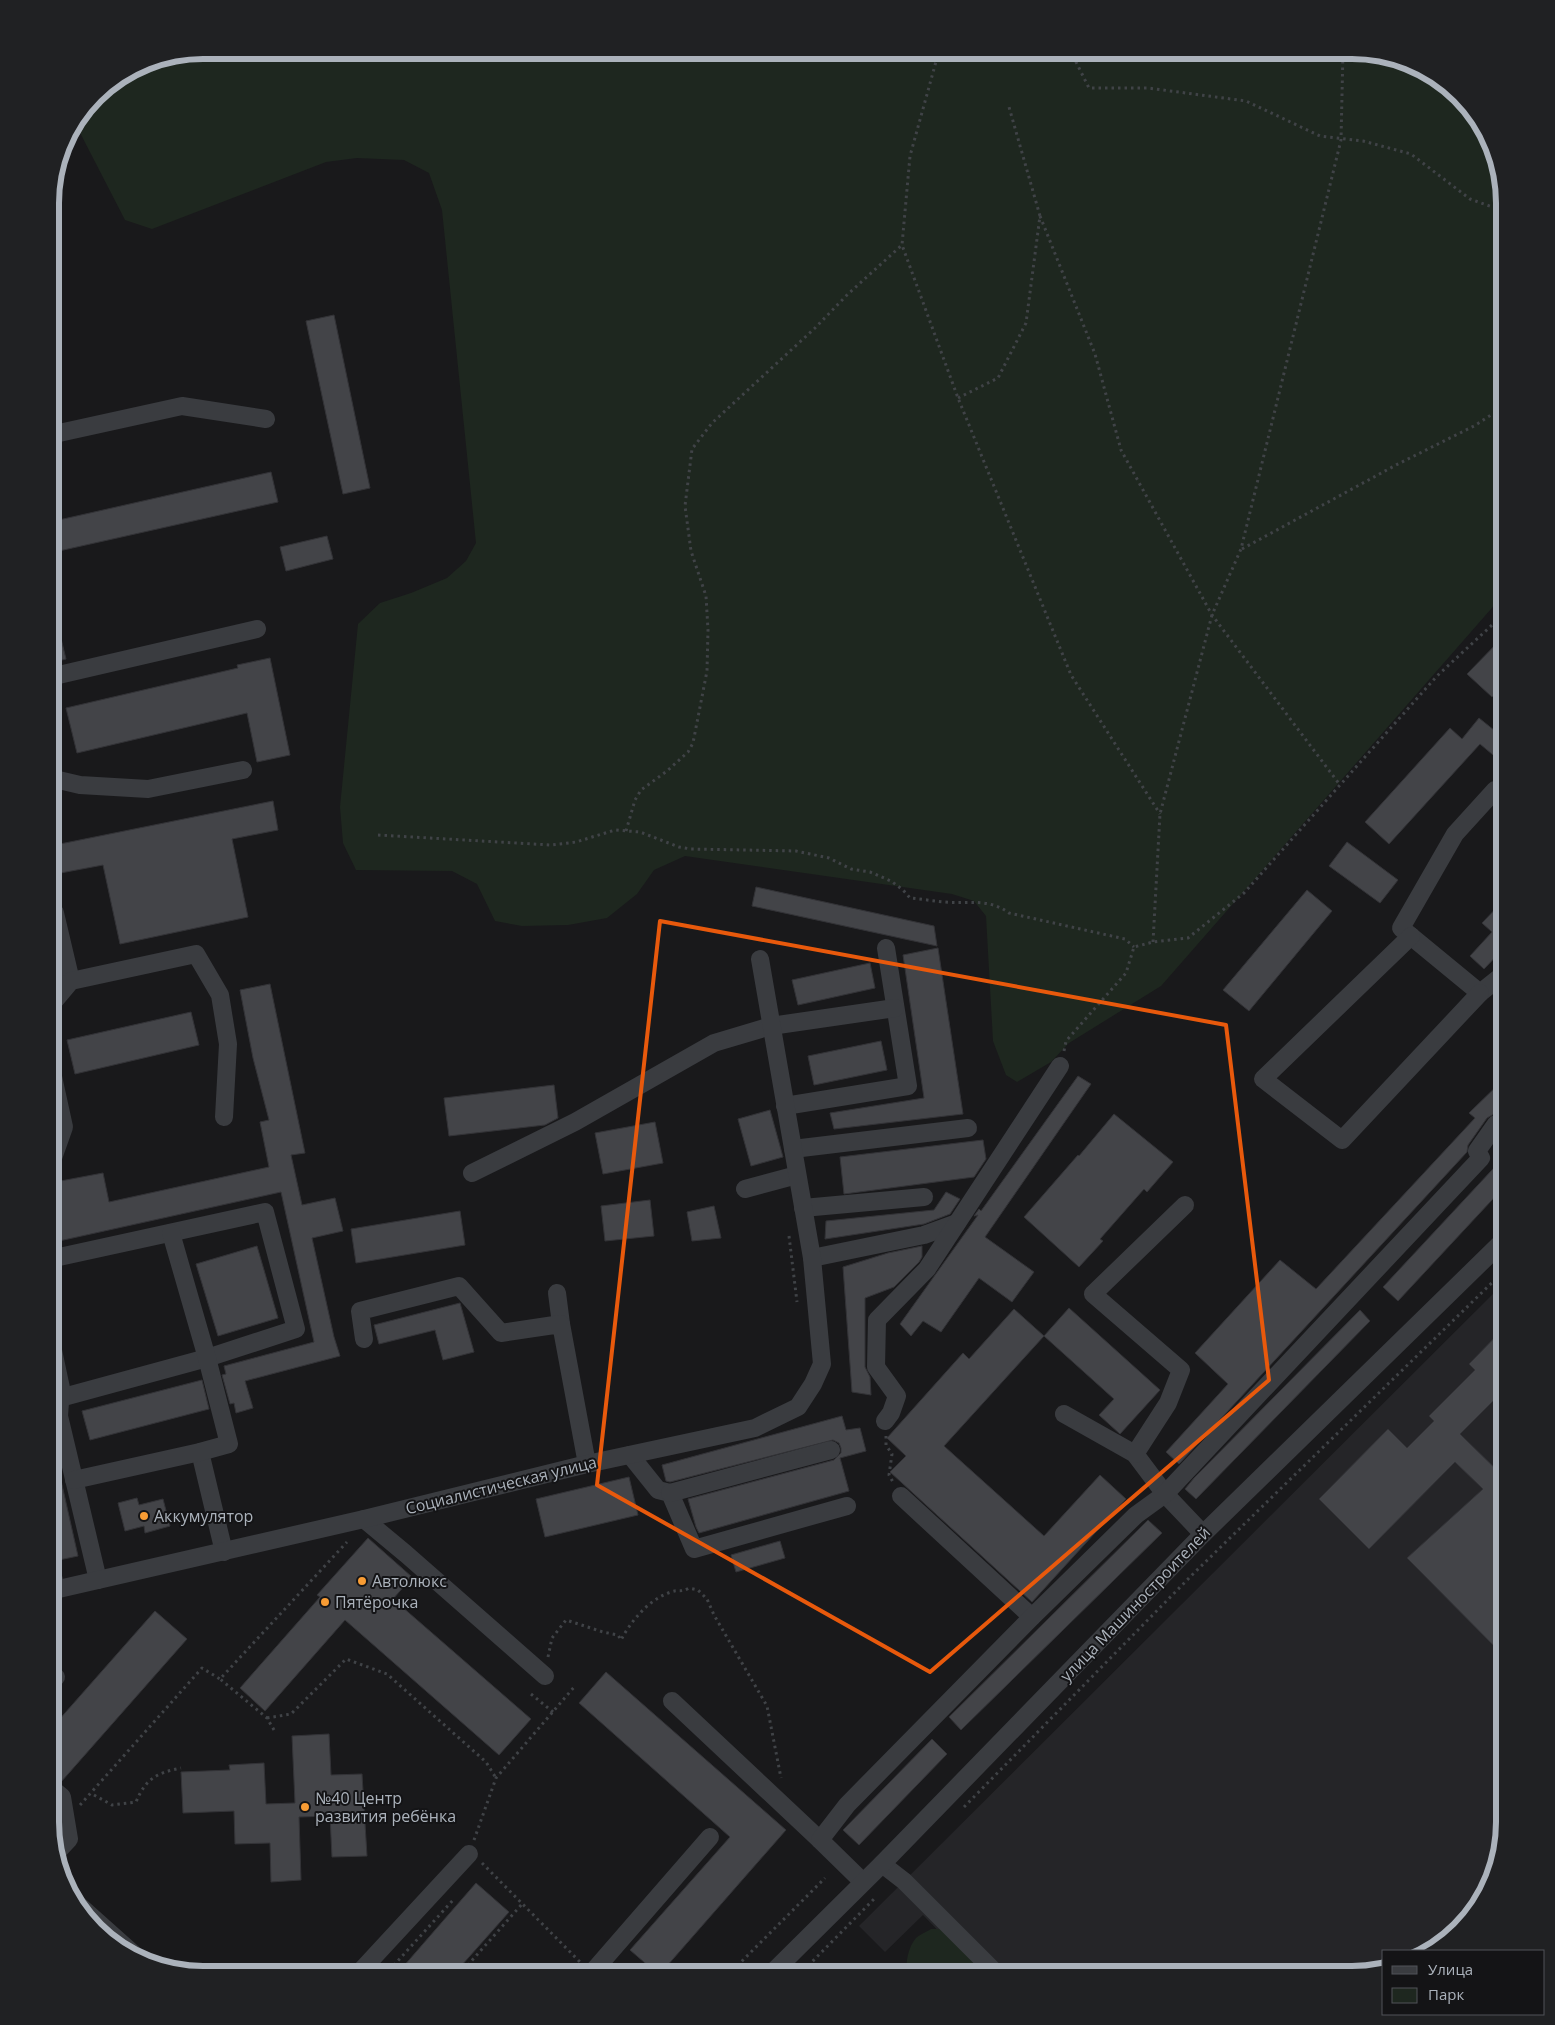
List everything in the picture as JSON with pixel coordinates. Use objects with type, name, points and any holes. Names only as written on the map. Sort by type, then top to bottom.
[{"type":"street","points":[[59,433],[182,406],[266,419]]},
{"type":"street","points":[[59,676],[257,629]]},
{"type":"street","points":[[59,780],[80,785],[148,789],[243,770]]},
{"type":"street","points":[[1480,993],[1401,928],[1455,834],[1495,790]]},
{"type":"street","points":[[59,930],[71,981]]},
{"type":"street","points":[[1411,936],[1263,1079],[1342,1140],[1480,993],[1496,980]]},
{"type":"street","points":[[785,1106],[908,1086],[886,948]]},
{"type":"street","points":[[59,995],[71,981],[196,954],[220,995],[222,1005],[228,1044],[224,1117]]},
{"type":"street","name":"Социалистическая улица","points":[[59,1589],[364,1519],[587,1464],[755,1428],[798,1407],[814,1384],[822,1364],[812,1258],[760,959]]},
{"type":"street","points":[[472,1173],[575,1122],[714,1043],[771,1026],[895,1008]]},
{"type":"street","points":[[885,1420],[891,1413],[898,1396],[876,1367],[877,1320],[927,1269],[1060,1066]]},
{"type":"street","points":[[59,1104],[64,1127],[59,1141]]},
{"type":"street","points":[[820,1840],[846,1805],[1032,1617],[1136,1515],[1165,1494],[1481,1158],[1477,1151],[1496,1124]]},
{"type":"street","points":[[793,1149],[968,1128]]},
{"type":"street","points":[[745,1189],[797,1175]]},
{"type":"street","points":[[803,1208],[924,1197]]},
{"type":"street","points":[[1135,1454],[1168,1403],[1181,1370],[1093,1294],[1185,1204]]},
{"type":"street","points":[[59,1257],[265,1212],[296,1329],[207,1358],[60,1398]]},
{"type":"street","points":[[812,1258],[924,1235],[957,1223]]},
{"type":"street","points":[[74,1480],[229,1444],[207,1358],[171,1233]]},
{"type":"street","name":"улица Машиностроителей","points":[[779,1966],[882,1864],[1203,1534],[1496,1248]]},
{"type":"street","points":[[364,1339],[360,1311],[459,1286],[501,1333],[561,1324]]},
{"type":"street","points":[[557,1293],[587,1464]]},
{"type":"street","points":[[59,1379],[61,1388],[59,1416],[98,1580]]},
{"type":"street","points":[[1064,1414],[1135,1454],[1165,1494],[1203,1534]]},
{"type":"street","points":[[630,1455],[658,1490],[670,1493],[831,1450]]},
{"type":"street","points":[[200,1452],[224,1552]]},
{"type":"street","points":[[670,1493],[694,1548],[848,1506]]},
{"type":"street","points":[[901,1496],[1032,1617]]},
{"type":"street","points":[[364,1519],[541,1673]]},
{"type":"street","points":[[672,1701],[863,1882]]},
{"type":"street","points":[[59,1794],[62,1797],[68,1839],[61,1847]]},
{"type":"street","points":[[598,1966],[710,1837]]},
{"type":"street","points":[[365,1966],[469,1854]]},
{"type":"street","points":[[882,1864],[904,1881],[989,1966]]},
{"type":"path","points":[[937,59],[910,156],[902,245],[958,398],[1071,675],[1160,814]]},
{"type":"path","points":[[1074,59],[1089,88],[1148,88],[1246,100],[1320,136],[1341,140],[1363,141],[1411,154],[1470,199],[1496,208]]},
{"type":"path","points":[[1152,942],[1160,814],[1212,615],[1241,549],[1341,140],[1343,59]]},
{"type":"path","points":[[1009,107],[1040,216],[1095,354],[1122,450],[1212,615],[1340,785]]},
{"type":"path","points":[[958,398],[998,378],[1026,323],[1040,216]]},
{"type":"path","points":[[626,831],[641,790],[681,759],[693,743],[707,671],[708,630],[706,596],[691,551],[685,506],[692,449],[712,423],[902,245]]},
{"type":"path","points":[[1241,549],[1396,465],[1474,426],[1496,412]]},
{"type":"path","points":[[1134,947],[1152,942],[1188,938],[1244,893],[1437,676],[1496,621]]},
{"type":"path","points":[[378,835],[551,845],[576,842],[615,830],[640,832],[679,847],[691,849],[796,851],[829,858],[851,868],[870,872],[891,881],[910,898],[998,905],[1009,913],[1125,939],[1134,947]]},
{"type":"path","points":[[1060,1066],[1066,1041],[1126,974],[1134,947]]},
{"type":"path","points":[[788,1231],[797,1306]]},
{"type":"path","points":[[959,1812],[1192,1575],[1496,1279]]},
{"type":"path","points":[[885,1420],[886,1445],[892,1454],[888,1475],[901,1496]]},
{"type":"path","points":[[220,1679],[350,1538]]},
{"type":"path","points":[[541,1673],[547,1664],[552,1638],[566,1620],[603,1632],[618,1634],[621,1640],[627,1628],[650,1604],[672,1591],[683,1592],[689,1588],[698,1590],[707,1599],[714,1615],[767,1706],[781,1779]]},
{"type":"path","points":[[267,1718],[291,1714],[346,1659],[387,1674],[486,1762],[496,1778]]},
{"type":"path","points":[[65,1818],[77,1808],[202,1668],[220,1679],[267,1718],[274,1730]]},
{"type":"path","points":[[575,1686],[496,1778],[469,1854],[484,1865],[583,1966]]},
{"type":"path","points":[[531,1694],[553,1712]]},
{"type":"path","points":[[94,1795],[112,1805],[136,1802],[141,1789],[152,1777],[181,1768]]},
{"type":"path","points":[[478,1873],[484,1865]]},
{"type":"path","points":[[737,1966],[825,1878]]},
{"type":"path","points":[[393,1966],[458,1894]]},
{"type":"path","points":[[808,1966],[876,1897]]},
{"type":"path","points":[[467,1966],[522,1903]]},
{"type":"highlighted area","points":[[660,921],[1226,1025],[1269,1380],[930,1672],[597,1485]]},
{"type":"shaded area","points":[[1496,1291],[1495,1841],[1489,1869],[1481,1886],[1461,1917],[1447,1931],[1418,1950],[1382,1950],[1382,1963],[1371,1965],[972,1966],[923,1915],[885,1952],[859,1926]]},
{"type":"green space","points":[[193,59],[1362,59],[1399,66],[1440,88],[1467,115],[1485,147],[1495,184],[1496,603],[1161,986],[1069,1043],[1051,1062],[1017,1082],[1006,1075],[993,1041],[986,916],[974,901],[952,894],[685,856],[654,870],[637,894],[607,918],[568,925],[522,926],[495,921],[477,884],[452,871],[356,870],[343,843],[340,807],[358,624],[380,603],[447,578],[466,561],[476,543],[442,210],[429,173],[404,160],[357,158],[326,162],[152,229],[125,220],[79,130],[94,108],[108,94],[131,78],[165,64]]},
{"type":"green space","points":[[931,1929],[945,1929],[980,1966],[906,1966],[909,1951],[917,1937]]},
{"type":"building","points":[[334,315],[370,488],[343,494],[306,321]]},
{"type":"building","points":[[271,472],[278,502],[59,551],[59,520]]},
{"type":"building","points":[[327,536],[333,559],[286,571],[280,547]]},
{"type":"building","points":[[59,630],[66,659],[59,661]]},
{"type":"building","points":[[1496,644],[1496,693],[1492,697],[1467,674]]},
{"type":"building","points":[[270,658],[290,755],[257,762],[247,713],[77,753],[66,708],[238,668],[237,665]]},
{"type":"building","points":[[1479,718],[1496,732],[1496,757],[1480,744],[1389,844],[1365,822],[1450,728],[1462,739]]},
{"type":"building","points":[[273,801],[278,830],[232,839],[248,917],[120,944],[103,865],[59,873],[59,844]]},
{"type":"building","points":[[1347,842],[1398,880],[1380,903],[1329,866]]},
{"type":"building","points":[[756,887],[934,926],[937,946],[752,906]]},
{"type":"building","points":[[1307,890],[1332,911],[1249,1011],[1223,990]]},
{"type":"building","points":[[1496,908],[1496,956],[1484,969],[1470,956],[1492,932],[1482,923]]},
{"type":"building","points":[[938,948],[963,1114],[834,1129],[830,1113],[924,1098],[903,955]]},
{"type":"building","points":[[870,963],[875,988],[798,1005],[792,980]]},
{"type":"building","points":[[270,984],[305,1153],[291,1155],[302,1205],[335,1198],[343,1231],[312,1238],[340,1356],[245,1381],[253,1408],[236,1413],[234,1403],[230,1404],[222,1375],[226,1374],[224,1366],[314,1342],[281,1192],[59,1241],[59,1181],[103,1173],[109,1202],[269,1167],[260,1122],[269,1120],[253,1058],[240,990]]},
{"type":"building","points":[[191,1012],[199,1045],[75,1074],[67,1040]]},
{"type":"building","points":[[881,1041],[887,1070],[814,1085],[808,1056]]},
{"type":"building","points":[[1078,1076],[1091,1084],[985,1237],[1034,1272],[1012,1302],[979,1278],[941,1332],[923,1321],[911,1336],[900,1324],[978,1215],[974,1216],[979,1209],[981,1211]]},
{"type":"building","points":[[554,1085],[558,1118],[545,1125],[449,1136],[444,1098]]},
{"type":"building","points":[[1496,1087],[1496,1114],[1487,1118],[1468,1145],[1467,1152],[1179,1464],[1166,1452],[1228,1384],[1195,1353],[1280,1260],[1316,1289],[1475,1118],[1469,1113]]},
{"type":"building","points":[[770,1110],[783,1157],[751,1166],[738,1119]]},
{"type":"building","points":[[1114,1114],[1173,1162],[1147,1192],[1144,1189],[1100,1239],[1103,1241],[1079,1267],[1024,1217]]},
{"type":"building","points":[[655,1122],[663,1163],[603,1174],[595,1133]]},
{"type":"building","points":[[983,1140],[986,1159],[974,1177],[844,1194],[840,1157]]},
{"type":"building","points":[[1496,1166],[1496,1196],[1398,1301],[1383,1287]]},
{"type":"building","points":[[946,1192],[960,1199],[950,1214],[924,1224],[825,1239],[826,1221],[934,1210]]},
{"type":"building","points":[[650,1200],[654,1236],[605,1241],[601,1206]]},
{"type":"building","points":[[714,1206],[721,1238],[692,1241],[687,1212]]},
{"type":"building","points":[[460,1211],[465,1245],[356,1263],[351,1229]]},
{"type":"building","points":[[257,1246],[278,1318],[218,1336],[196,1264]]},
{"type":"building","points":[[922,1246],[922,1257],[919,1262],[894,1287],[865,1298],[865,1367],[870,1377],[871,1395],[852,1392],[843,1267],[888,1253]]},
{"type":"building","points":[[460,1303],[474,1352],[443,1360],[435,1330],[379,1344],[374,1325]]},
{"type":"building","points":[[1069,1308],[1160,1390],[1120,1434],[1099,1415],[1114,1399],[1044,1336]]},
{"type":"building","points":[[1014,1309],[1044,1336],[944,1446],[1044,1536],[1100,1475],[1126,1499],[1032,1602],[890,1472],[906,1456],[887,1438],[963,1353],[969,1359]]},
{"type":"building","points":[[1360,1310],[1370,1321],[1196,1499],[1185,1489],[1194,1478]]},
{"type":"building","points":[[1496,1336],[1496,1398],[1460,1434],[1496,1469],[1496,1648],[1407,1558],[1483,1489],[1455,1462],[1369,1549],[1319,1499],[1388,1429],[1407,1448],[1434,1421],[1429,1416],[1475,1370],[1469,1364]]},
{"type":"building","points":[[202,1380],[209,1409],[90,1440],[82,1411]]},
{"type":"building","points":[[842,1416],[846,1430],[860,1428],[866,1451],[840,1458],[849,1491],[699,1533],[688,1499],[834,1460],[841,1453],[839,1443],[833,1440],[670,1482],[666,1481],[662,1465]]},
{"type":"building","points":[[59,1471],[78,1556],[59,1560]]},
{"type":"building","points":[[629,1477],[638,1515],[545,1537],[536,1499]]},
{"type":"building","name":"Аккумулятор","points":[[137,1498],[139,1505],[163,1499],[170,1526],[145,1533],[144,1526],[125,1531],[118,1503]]},
{"type":"building","points":[[1148,1520],[1162,1533],[961,1730],[949,1717]]},
{"type":"building","points":[[368,1538],[412,1577],[393,1599],[531,1719],[499,1755],[345,1620],[265,1711],[240,1688],[320,1597],[317,1595]]},
{"type":"building","points":[[780,1541],[785,1558],[736,1572],[731,1555]]},
{"type":"building","points":[[155,1611],[187,1639],[61,1782],[59,1780],[59,1720]]},
{"type":"building","points":[[606,1672],[786,1830],[667,1966],[649,1966],[630,1950],[730,1837],[579,1703]]},
{"type":"building","name":"№40 Центр развития ребёнка","points":[[329,1734],[331,1775],[362,1774],[367,1856],[332,1857],[330,1816],[299,1817],[301,1880],[271,1882],[270,1843],[235,1844],[234,1811],[183,1813],[181,1772],[230,1770],[229,1765],[264,1763],[266,1804],[295,1803],[292,1736]]},
{"type":"building","points":[[932,1739],[947,1754],[859,1845],[843,1830]]},
{"type":"building","points":[[476,1883],[509,1912],[461,1966],[404,1966]]},
{"type":"place","name":"Аккумулятор","points":[[144,1516]]},
{"type":"place","name":"Автолюкс","points":[[362,1581]]},
{"type":"place","name":"Пятёрочка","points":[[325,1602]]},
{"type":"place","name":"№40 Центр развития ребёнка","points":[[305,1807]]}]
